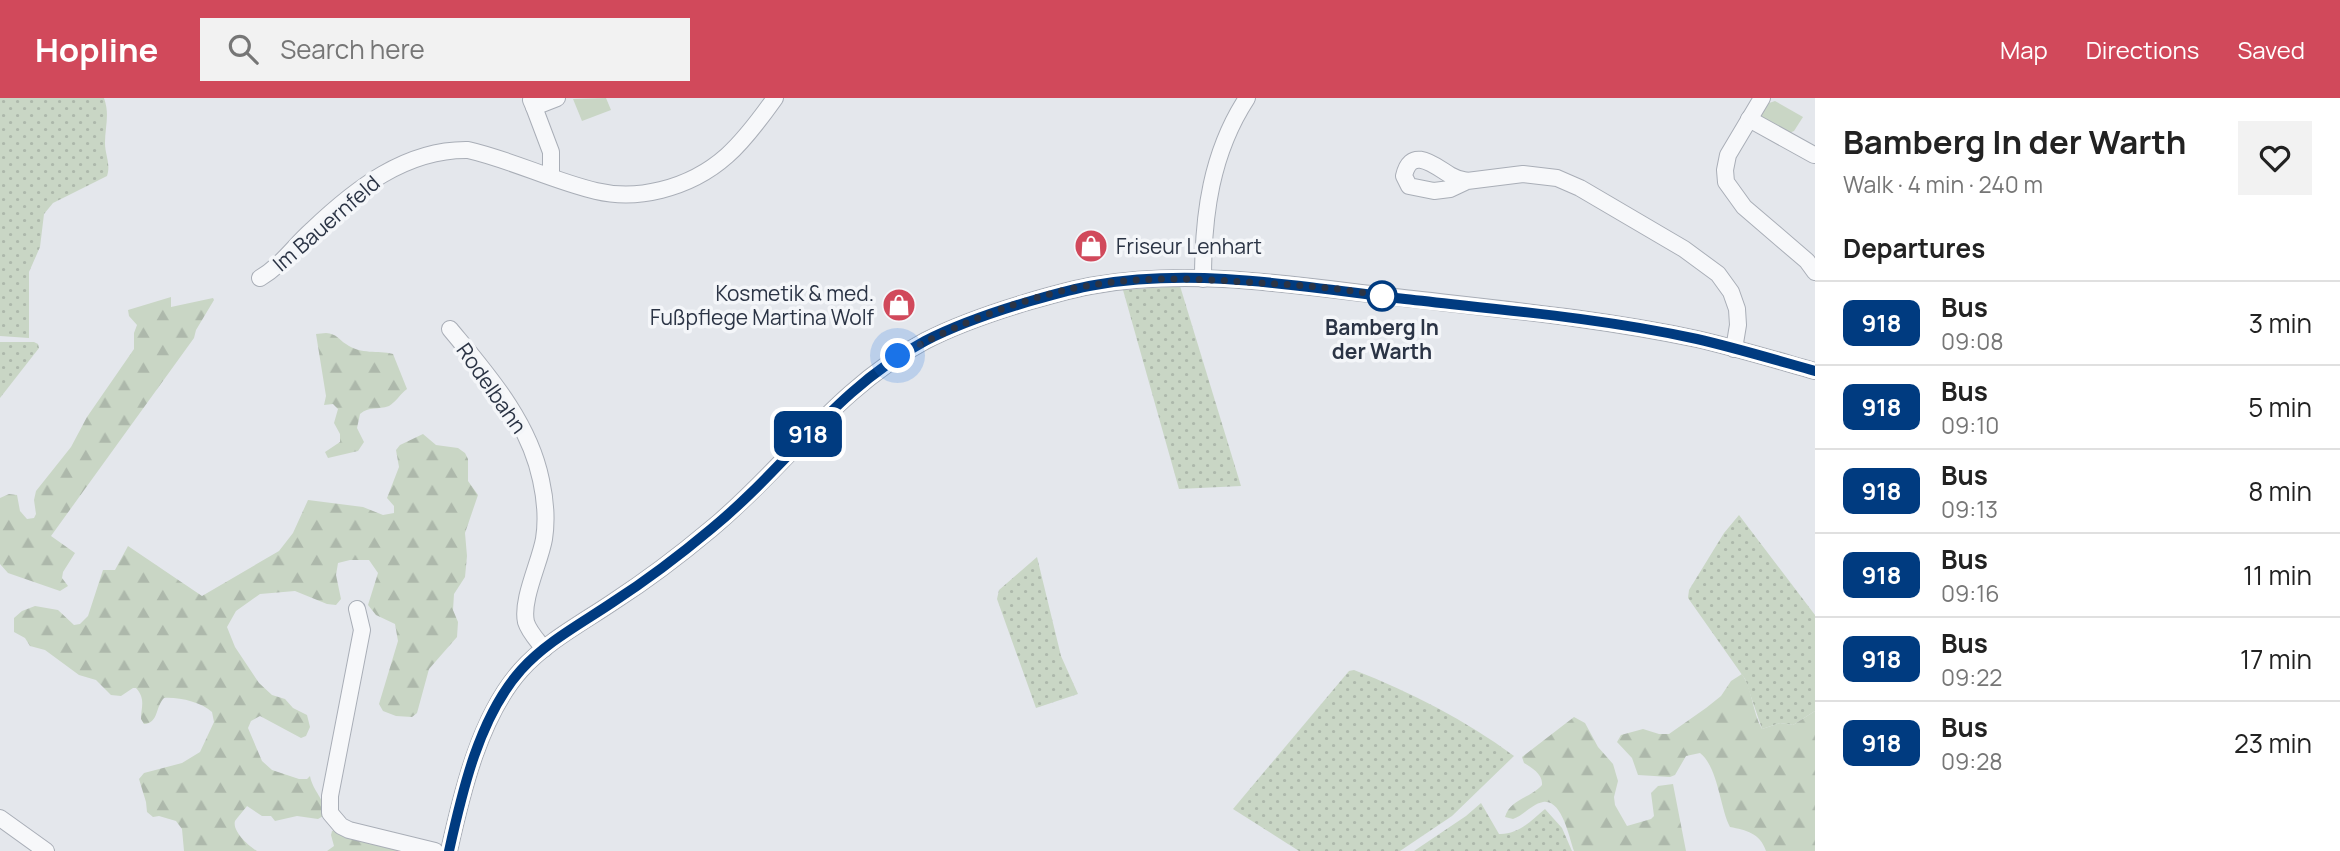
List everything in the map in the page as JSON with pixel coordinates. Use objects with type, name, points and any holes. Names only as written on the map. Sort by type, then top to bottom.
[{"type":"street","points":[[551,176],[551,152],[532,103],[557,98]]},
{"type":"street","name":"Im Bauernfeld","points":[[260,278],[281,263],[318,224],[371,181],[426,155],[449,150],[468,150],[599,192],[621,194],[654,191],[684,184],[709,171],[736,148],[775,98]]},
{"type":"street","points":[[1203,279],[1203,232],[1209,195],[1219,155],[1236,115],[1247,98]]},
{"type":"street","points":[[1766,99],[1749,119],[1728,155],[1726,182],[1744,207],[1807,261],[1815,272]]},
{"type":"street","points":[[1749,119],[1815,155]]},
{"type":"street","points":[[1467,181],[1523,174],[1557,178],[1580,188],[1684,249],[1718,274],[1731,292],[1737,317],[1734,349]]},
{"type":"street","points":[[449,851],[463,795],[488,723],[520,671],[544,649],[631,590],[711,530],[858,385],[888,363],[928,340],[1001,310],[1076,289],[1143,280],[1203,279],[1288,285],[1611,324],[1697,339],[1814,369]]},
{"type":"street","name":"Rodelbahn","points":[[450,330],[510,406],[527,438],[542,480],[544,537],[525,615],[529,629],[544,649]]},
{"type":"street","points":[[357,609],[362,630],[330,796],[330,813],[341,826],[349,830],[435,851]]},
{"type":"street","points":[[0,818],[46,851]]},
{"type":"green space","points":[[0,98],[104,98],[107,110],[107,176],[53,203],[44,214],[40,247],[29,272],[29,338],[0,336]]},
{"type":"green space","points":[[606,98],[611,110],[582,121],[573,99]]},
{"type":"green space","points":[[1775,101],[1803,117],[1794,131],[1784,135],[1756,118],[1763,105]]},
{"type":"green space","points":[[1180,286],[1241,486],[1179,489],[1123,290]]},
{"type":"green space","points":[[171,297],[171,307],[213,298],[214,300],[194,338],[51,536],[75,553],[63,572],[62,578],[68,586],[60,591],[8,573],[0,564],[0,498],[9,494],[17,495],[20,511],[27,519],[34,518],[36,491],[71,447],[87,417],[134,349],[137,325],[129,316],[128,310]]},
{"type":"green space","points":[[326,333],[358,350],[393,354],[407,389],[389,406],[360,414],[357,428],[364,442],[358,451],[328,458],[325,452],[340,442],[340,434],[334,423],[338,409],[333,404],[324,405],[326,396],[316,334]]},
{"type":"green space","points":[[0,342],[34,342],[39,348],[0,398]]},
{"type":"green space","points":[[423,434],[436,445],[458,448],[465,453],[468,459],[468,481],[478,495],[465,533],[465,577],[454,594],[453,610],[458,622],[457,637],[429,669],[417,713],[412,717],[396,716],[383,711],[379,704],[398,641],[395,624],[376,615],[368,605],[378,573],[369,560],[338,563],[336,575],[341,599],[336,605],[295,591],[260,594],[236,611],[227,627],[235,647],[259,683],[272,695],[285,699],[293,708],[307,715],[310,727],[306,736],[301,738],[260,716],[251,721],[248,728],[262,761],[272,770],[299,779],[307,779],[310,776],[325,815],[318,819],[297,816],[275,821],[271,816],[262,816],[247,806],[235,821],[236,830],[242,839],[257,851],[184,851],[182,829],[176,821],[153,817],[147,812],[139,779],[144,773],[182,763],[200,752],[214,722],[212,712],[190,701],[164,698],[155,718],[144,724],[141,719],[142,699],[136,688],[121,696],[111,695],[96,680],[79,675],[45,650],[30,646],[25,638],[14,632],[14,618],[22,611],[35,606],[58,610],[74,625],[80,624],[88,616],[103,570],[115,570],[128,546],[202,596],[279,551],[293,533],[308,500],[363,507],[383,515],[394,513],[394,506],[387,498],[399,467],[396,450],[400,445]]},
{"type":"green space","points":[[1739,515],[1815,615],[1815,711],[1793,725],[1780,723],[1762,729],[1745,679],[1688,598],[1689,590],[1724,533]]},
{"type":"green space","points":[[1037,557],[1061,656],[1078,694],[1036,708],[997,599],[999,590]]},
{"type":"green space","points":[[1354,670],[1437,708],[1514,756],[1452,816],[1400,851],[1299,851],[1233,809],[1349,671]]},
{"type":"green space","points":[[1742,674],[1762,729],[1780,723],[1793,725],[1815,711],[1815,851],[1766,851],[1756,836],[1730,827],[1711,768],[1700,753],[1686,756],[1675,775],[1670,777],[1638,775],[1632,758],[1617,742],[1621,735],[1643,729],[1669,734],[1721,696],[1731,681]]},
{"type":"green space","points":[[1574,717],[1585,723],[1598,747],[1613,764],[1618,781],[1615,805],[1627,826],[1651,819],[1654,816],[1651,793],[1658,786],[1673,784],[1686,851],[1574,851],[1560,812],[1550,803],[1539,803],[1513,819],[1505,817],[1511,806],[1542,785],[1539,775],[1524,763],[1522,757]]},
{"type":"green space","points":[[1481,803],[1499,834],[1518,829],[1545,809],[1562,828],[1572,851],[1414,851]]},
{"type":"green space","points":[[335,830],[423,851],[327,851],[334,846],[331,835]]},
{"type":"bus line","name":"918","points":[[449,851],[479,744],[488,723],[524,667],[544,649],[631,590],[711,530],[765,479],[831,409],[879,369],[928,340],[1001,310],[1098,284],[1143,280],[1203,279],[1288,285],[1611,324],[1697,339],[1815,371]]},
{"type":"place","name":"Friseur Lenhart","points":[[1091,246]]},
{"type":"place","name":"Bamberg In der Warth","points":[[1382,296]]},
{"type":"place","name":"Kosmetik & med. Fußpflege Martina Wolf","points":[[899,305]]},
{"type":"route","points":[[898,356],[963,324],[1001,310],[1098,284],[1203,279],[1382,296]]}]
